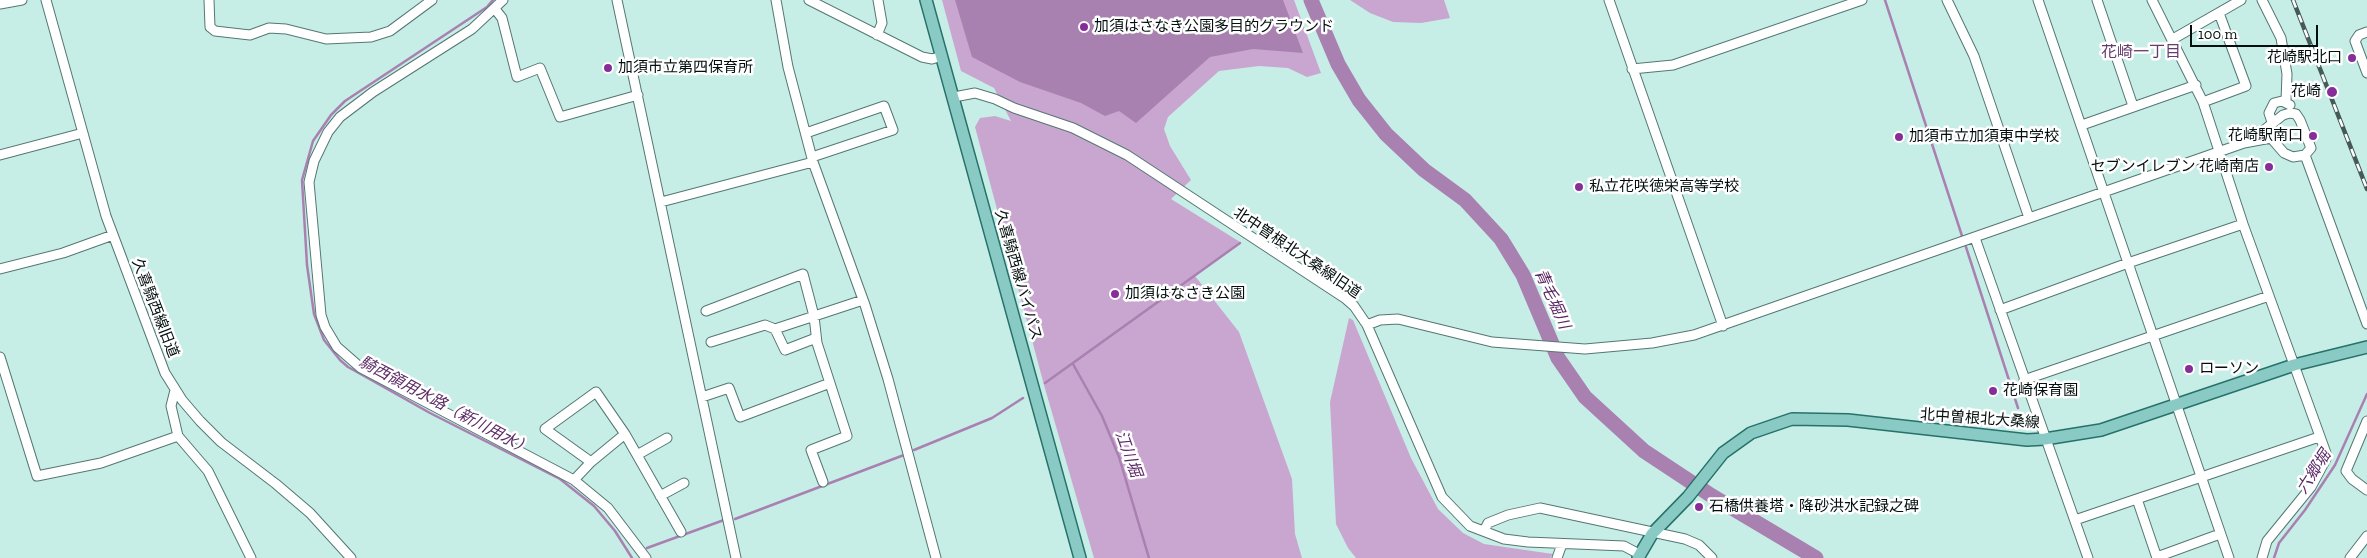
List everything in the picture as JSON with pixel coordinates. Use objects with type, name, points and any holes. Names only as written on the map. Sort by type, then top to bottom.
[{"type":"main road","name":"久喜騎西線バイパス","points":[[926,0],[1080,558]]},
{"type":"main road","name":"北中曽根北大桑線","points":[[1638,556],[1652,534],[1688,497],[1723,453],[1740,440],[1757,431],[1792,419],[1848,420],[1997,438],[2045,439],[2102,430],[2294,365],[2367,347]]},
{"type":"street","points":[[0,4],[22,0]]},
{"type":"street","name":"久喜騎西線旧道","points":[[46,0],[113,235],[160,363],[176,390],[200,421],[221,442],[276,484],[310,514],[351,558]]},
{"type":"street","points":[[209,0],[210,27],[215,31],[250,35],[269,28],[278,28],[326,39],[371,37],[390,30],[432,0]]},
{"type":"street","points":[[503,0],[472,29],[373,92],[340,117],[324,139],[314,161],[309,182],[321,315],[325,326],[338,347],[361,368],[574,480],[608,508],[646,558]]},
{"type":"street","points":[[617,0],[736,558]]},
{"type":"street","points":[[776,0],[788,67],[813,160],[863,300],[888,379],[936,558]]},
{"type":"street","points":[[809,0],[922,57],[932,59],[942,56]]},
{"type":"street","points":[[876,35],[882,23],[878,0]]},
{"type":"street","points":[[1609,0],[1723,326]]},
{"type":"street","points":[[1632,70],[1674,65],[1862,0]]},
{"type":"street","points":[[1947,0],[1974,56],[2029,218]]},
{"type":"street","points":[[2038,0],[2105,192],[2228,558]]},
{"type":"street","points":[[2097,0],[2133,106]]},
{"type":"street","points":[[2152,0],[2203,102],[2269,296],[2326,454],[2326,459],[2306,495],[2268,541],[2262,558]]},
{"type":"street","points":[[2173,39],[2241,0]]},
{"type":"street","points":[[2244,143],[2271,138],[2288,156],[2305,155],[2311,148],[2296,114],[2286,102],[2287,74],[2281,38],[2262,0]]},
{"type":"street","points":[[495,9],[502,18],[517,77],[540,68],[560,117],[638,95]]},
{"type":"street","points":[[2203,102],[2246,86],[2218,13]]},
{"type":"street","points":[[2367,32],[2359,35],[2355,41],[2367,73]]},
{"type":"street","points":[[2082,125],[2196,85]]},
{"type":"street","name":"北中曽根北大桑線旧道","points":[[954,97],[975,93],[995,99],[1014,108],[1073,128],[1127,156],[1354,306],[1367,325],[1442,497],[1470,526],[1504,539],[1562,544],[1624,546],[1638,556]]},
{"type":"street","points":[[2272,122],[2269,113],[2271,106],[2278,101],[2286,102]]},
{"type":"street","points":[[661,202],[813,160],[893,130],[884,106],[806,133]]},
{"type":"street","points":[[1367,325],[1389,318],[1398,319],[1464,337],[1539,347],[1585,349],[1652,343],[1723,326],[2220,152],[2244,143],[2260,134],[2272,122],[2283,115],[2296,114]]},
{"type":"street","points":[[0,155],[83,133]]},
{"type":"street","points":[[2305,155],[2367,324]]},
{"type":"street","points":[[2000,310],[2128,263],[2244,224]]},
{"type":"street","points":[[0,269],[63,253],[113,235]]},
{"type":"street","points":[[1975,238],[2088,558]]},
{"type":"street","points":[[706,311],[803,274],[814,316],[816,338],[847,436],[811,450],[823,482]]},
{"type":"street","points":[[2024,380],[2269,296]]},
{"type":"street","points":[[711,342],[765,325],[775,329],[863,300]]},
{"type":"street","points":[[775,329],[785,350],[816,338]]},
{"type":"street","points":[[0,357],[37,476],[101,463],[178,436]]},
{"type":"street","points":[[702,397],[729,388],[740,417],[830,383]]},
{"type":"street","points":[[176,390],[171,406],[178,436],[208,471],[251,558]]},
{"type":"street","points":[[591,462],[545,429],[596,392],[625,434],[681,532]]},
{"type":"street","points":[[2367,421],[2347,466],[2346,474],[2367,490]]},
{"type":"street","points":[[574,480],[591,462],[625,434]]},
{"type":"street","points":[[2075,520],[2319,437]]},
{"type":"street","points":[[637,455],[667,438]]},
{"type":"street","points":[[660,496],[684,483]]},
{"type":"street","points":[[2137,499],[2157,557],[2220,534]]},
{"type":"street","points":[[1484,531],[1488,523],[1527,510],[1540,508],[1693,542],[1705,549],[1712,558]]},
{"type":"street","points":[[2350,558],[2367,536]]},
{"type":"street","points":[[1557,558],[1562,544]]},
{"type":"shaded area","name":"加須はなさき公園","points":[[942,0],[1294,0],[1321,73],[1307,77],[1288,68],[1259,66],[1219,71],[1168,117],[1164,129],[1170,146],[1191,180],[1171,199],[1240,242],[1195,276],[1239,332],[1292,479],[1295,534],[1302,558],[1094,558],[1044,385],[975,127],[980,118],[995,116],[1011,121],[994,88],[961,71]]},
{"type":"shaded area","points":[[955,0],[1283,0],[1303,53],[1253,49],[1210,57],[1136,123],[1119,111],[1105,116],[1081,103],[1020,82],[972,57]]},
{"type":"shaded area","points":[[1350,0],[1444,0],[1450,18],[1421,23],[1393,22],[1370,13]]},
{"type":"shaded area","points":[[1349,318],[1353,320],[1411,458],[1438,509],[1463,533],[1484,544],[1553,554],[1550,558],[1356,558],[1348,548],[1336,524],[1330,402]]},
{"type":"waterway","name":"騎西領用水路（新川用水）","points":[[493,0],[487,7],[345,101],[331,115],[313,141],[302,180],[307,265],[314,314],[324,340],[348,367],[430,413],[560,479],[594,506],[615,531],[632,558]]},
{"type":"waterway","name":"青毛堀川","points":[[1311,0],[1338,64],[1359,100],[1386,134],[1424,170],[1465,200],[1501,239],[1523,275],[1558,358],[1585,397],[1644,451],[1712,496],[1816,558]]},
{"type":"waterway","points":[[1885,0],[1963,239]]},
{"type":"waterway","points":[[1045,383],[1240,243]]},
{"type":"waterway","points":[[1965,244],[2018,408]]},
{"type":"waterway","name":"江川堀","points":[[1073,364],[1102,416],[1119,457],[1149,558]]},
{"type":"waterway","name":"六郷堀","points":[[2274,558],[2279,543],[2305,510],[2335,465],[2367,394]]},
{"type":"waterway","points":[[914,450],[992,418],[1023,398]]},
{"type":"waterway","points":[[735,519],[904,455]]},
{"type":"waterway","points":[[647,548],[724,520]]},
{"type":"railway","points":[[2293,0],[2367,189]]},
{"type":"place","name":"加須はさなき公園多目的グラウンド","points":[[1084,27]]},
{"type":"place","name":"花崎駅北口","points":[[2352,58]]},
{"type":"place","name":"加須市立第四保育所","points":[[608,68]]},
{"type":"place","name":"花崎","points":[[2332,92]]},
{"type":"place","name":"花崎駅南口","points":[[2313,136]]},
{"type":"place","name":"加須市立加須東中学校","points":[[1899,137]]},
{"type":"place","name":"セブンイレブン 花崎南店","points":[[2269,167]]},
{"type":"place","name":"私立花咲徳栄高等学校","points":[[1579,187]]},
{"type":"place","name":"加須はなさき公園","points":[[1115,294]]},
{"type":"place","name":"ローソン","points":[[2189,369]]},
{"type":"place","name":"花崎保育園","points":[[1993,391]]},
{"type":"place","name":"石橋供養塔・降砂洪水記録之碑","points":[[1699,507]]},
{"type":"district","name":"花崎一丁目","points":[[2141,52]]}]
